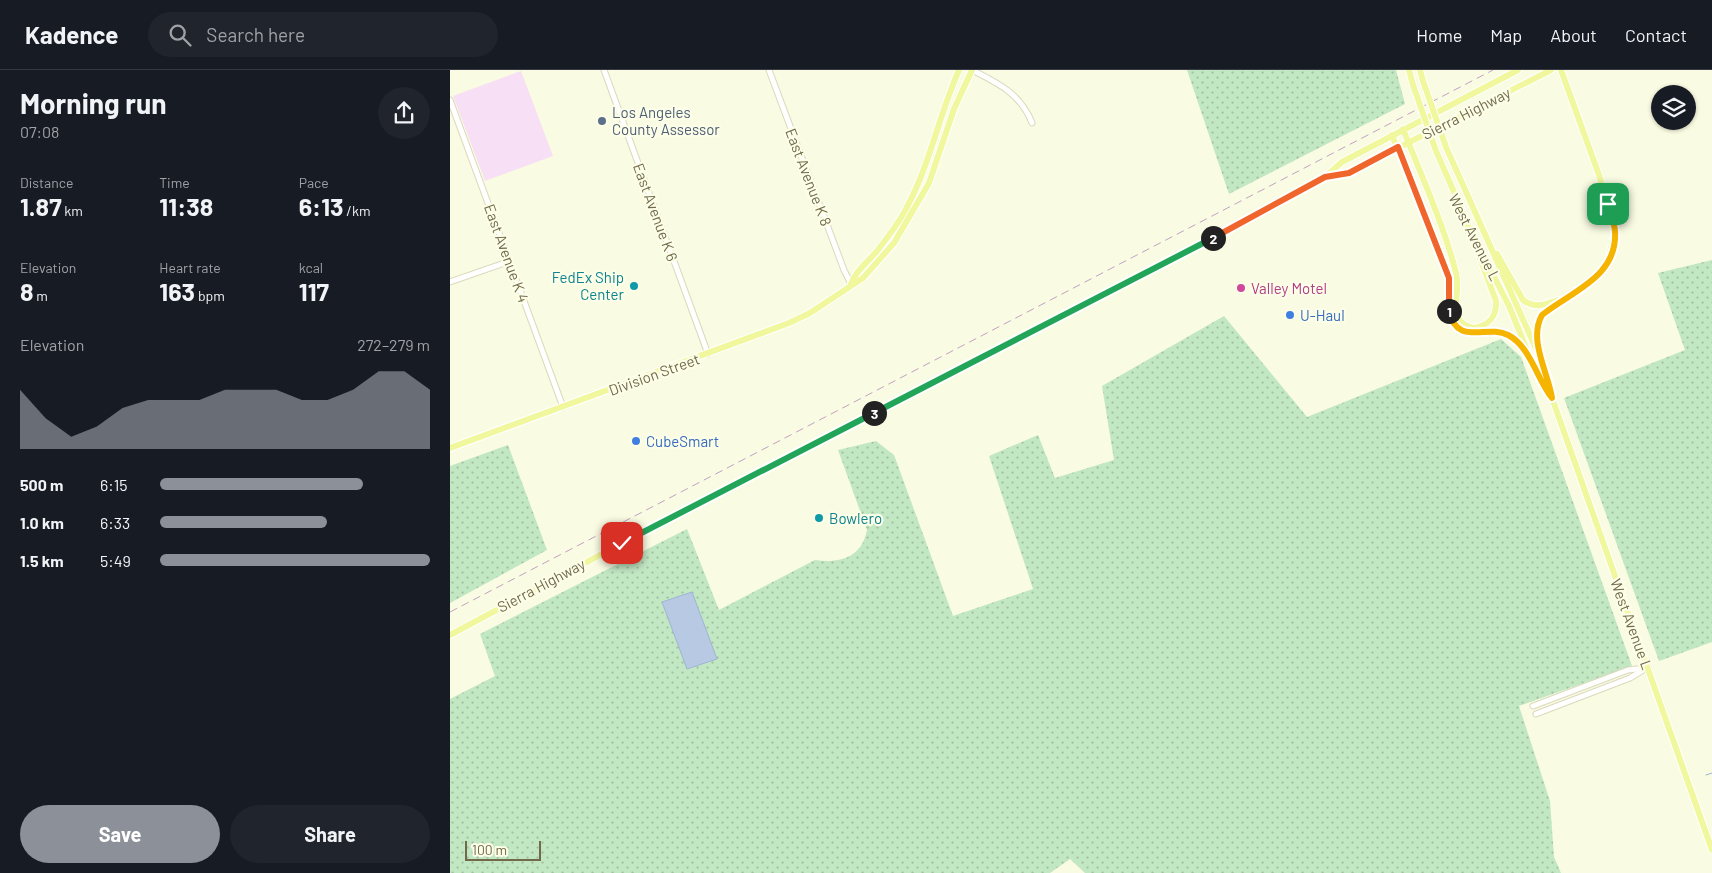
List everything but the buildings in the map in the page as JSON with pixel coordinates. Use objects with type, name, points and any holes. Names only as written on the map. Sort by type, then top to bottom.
[{"type":"main road","points":[[851,284],[856,271],[891,233],[908,206],[925,168],[943,107],[959,70]]},
{"type":"main road","name":"Division Street","points":[[450,448],[789,323],[831,300],[851,284],[863,278],[886,253],[915,210],[928,183],[954,109],[972,70]]},
{"type":"main road","name":"West Avenue L","points":[[1409,70],[1436,152],[1466,221],[1509,306],[1541,384],[1552,398]]},
{"type":"main road","name":"West Avenue L","points":[[1420,70],[1446,147],[1470,205],[1550,380],[1552,398],[1712,850]]},
{"type":"main road","name":"Sierra Highway","points":[[450,635],[686,509],[1221,234],[1325,177],[1342,162],[1518,70]]},
{"type":"main road","name":"Sierra Highway","points":[[1325,177],[1349,173],[1551,70]]},
{"type":"main road","points":[[1544,367],[1538,338],[1538,322],[1542,315],[1585,287],[1607,265],[1615,231],[1598,175],[1561,70]]},
{"type":"main road","points":[[1403,129],[1457,275],[1455,313],[1459,321],[1473,328],[1490,321],[1496,312],[1496,301],[1466,221]]},
{"type":"main road","points":[[1392,135],[1449,278],[1450,312],[1454,323],[1461,330],[1472,334],[1506,334],[1522,347],[1533,362]]},
{"type":"main road","points":[[1470,205],[1523,300],[1536,306],[1567,297]]},
{"type":"street","name":"East Avenue K 6","points":[[604,70],[708,354]]},
{"type":"street","name":"East Avenue K 8","points":[[769,70],[844,270],[851,284]]},
{"type":"street","points":[[972,70],[1013,93],[1028,112],[1032,123]]},
{"type":"street","name":"East Avenue K 4","points":[[450,100],[453,115],[510,260],[563,407]]},
{"type":"street","points":[[450,282],[510,260]]},
{"type":"street","points":[[1533,706],[1628,670],[1648,667]]},
{"type":"street","points":[[1536,714],[1630,678],[1648,667]]},
{"type":"shaded area","points":[[521,71],[553,156],[485,181],[453,96]]},
{"type":"green space","points":[[1187,70],[1396,70],[1405,104],[1229,194]]},
{"type":"green space","points":[[1712,260],[1712,642],[1659,661],[1564,398],[1685,350],[1658,273]]},
{"type":"green space","points":[[1224,316],[1307,417],[1501,339],[1521,357],[1632,666],[1519,706],[1550,801],[1554,857],[1561,873],[1085,873],[1070,859],[1050,873],[450,873],[450,699],[495,676],[480,634],[687,529],[719,610],[815,560],[833,561],[848,557],[860,547],[867,530],[838,450],[876,441],[894,455],[953,616],[1033,589],[989,456],[1038,435],[1055,478],[1114,460],[1102,386]]},
{"type":"green space","points":[[508,445],[547,550],[450,603],[450,466]]},
{"type":"water","points":[[692,592],[717,659],[687,669],[662,602]]},
{"type":"waterway","points":[[1706,775],[1712,773]]},
{"type":"railway","points":[[450,612],[1493,70]]},
{"type":"place","name":"Los Angeles County Assessor","points":[[602,121]]},
{"type":"place","name":"FedEx Ship Center","points":[[634,286]]},
{"type":"place","name":"Valley Motel","points":[[1241,288]]},
{"type":"place","name":"U-Haul","points":[[1290,315]]},
{"type":"place","name":"CubeSmart","points":[[636,441]]},
{"type":"place","name":"Bowlero","points":[[819,518]]},
{"type":"route","points":[[622,543],[1221,234],[1325,177],[1349,173],[1398,147],[1449,278],[1451,291],[1449,308],[1454,323],[1461,330],[1472,334],[1502,332],[1511,337],[1522,347],[1533,362],[1541,384],[1552,398],[1550,380],[1544,367],[1536,329],[1538,322],[1542,315],[1596,278],[1607,265],[1615,231],[1608,204]]}]
